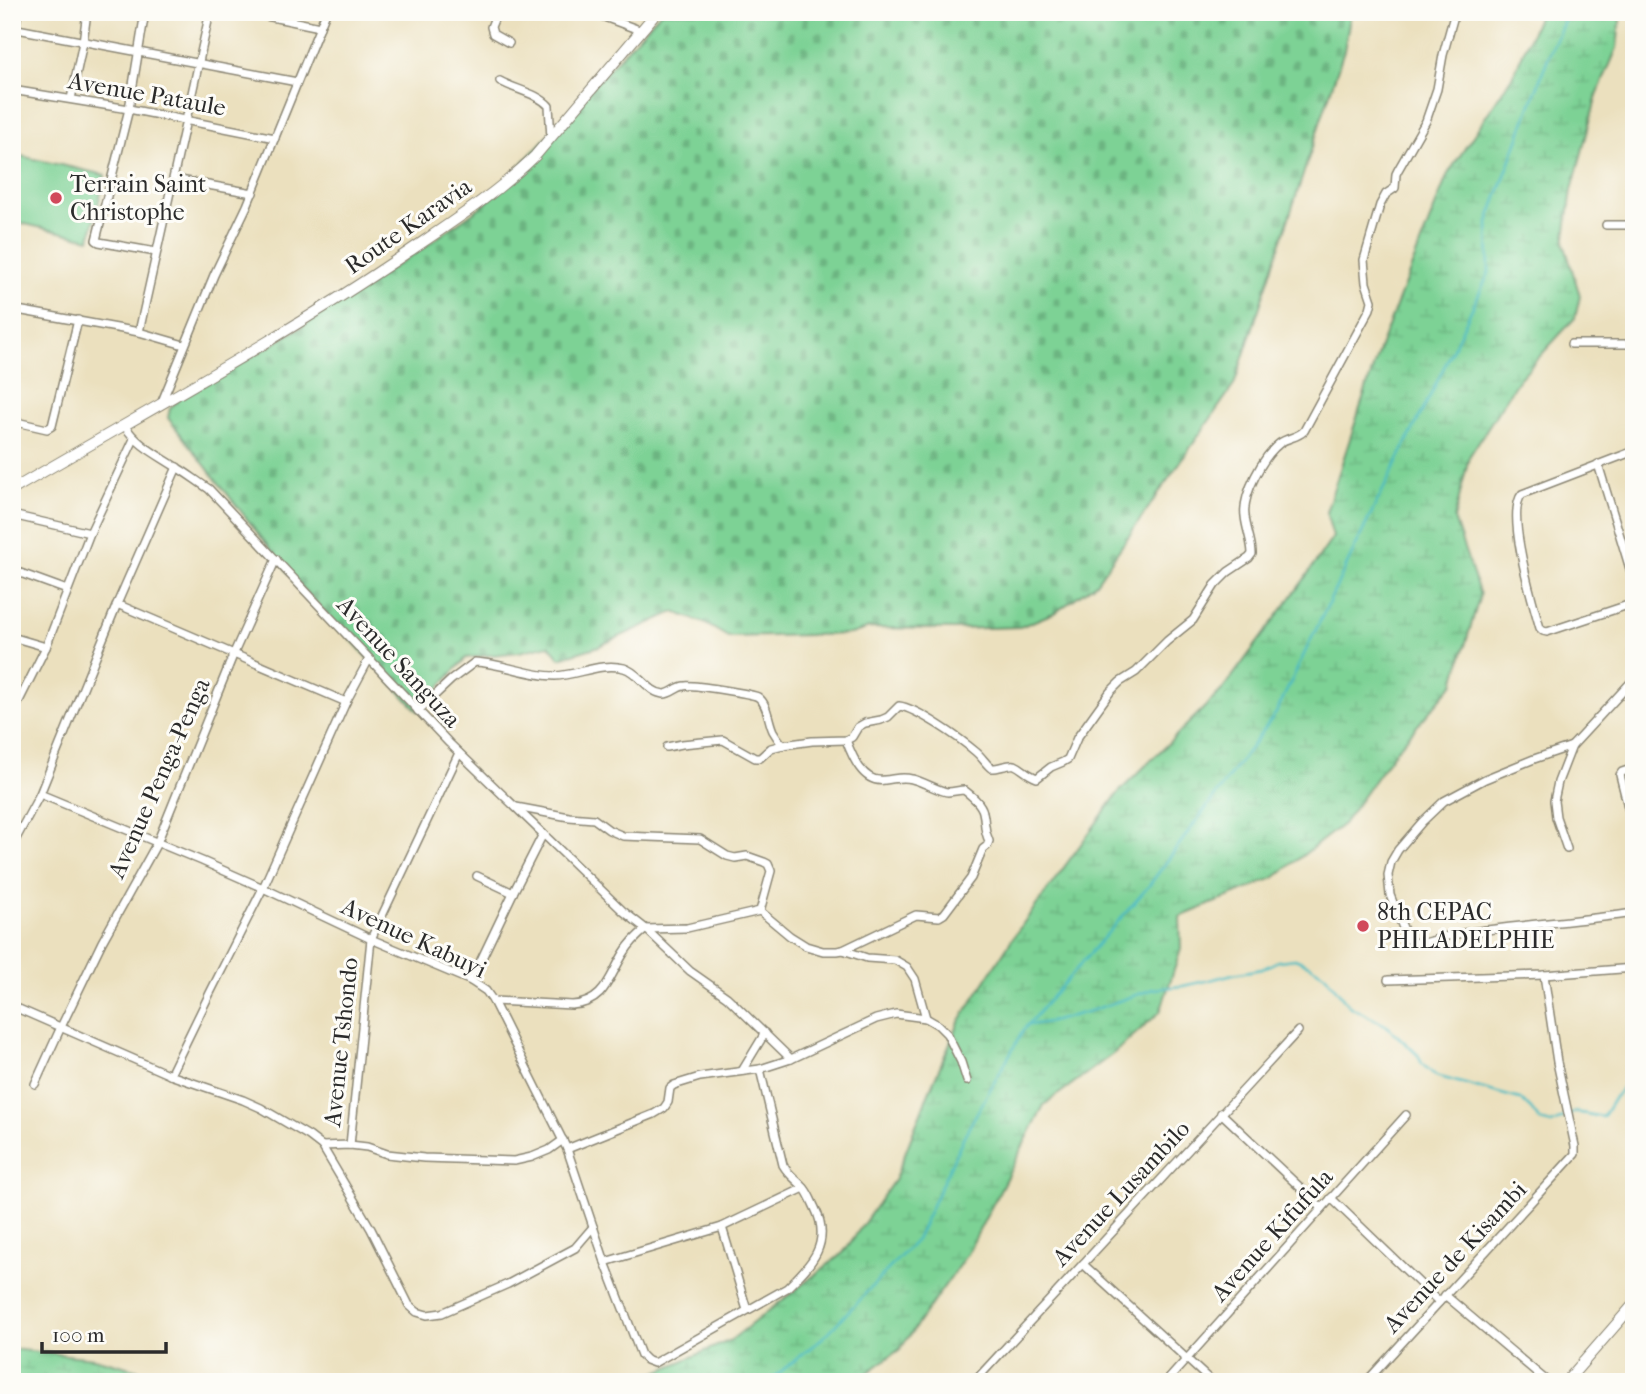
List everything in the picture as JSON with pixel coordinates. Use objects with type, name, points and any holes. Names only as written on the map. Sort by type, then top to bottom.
[{"type":"street","points":[[12,44],[18,12]]},
{"type":"street","points":[[71,99],[88,12]]},
{"type":"street","points":[[145,12],[129,109],[96,240],[156,253]]},
{"type":"street","points":[[139,332],[210,12]]},
{"type":"street","points":[[247,12],[320,27]]},
{"type":"street","points":[[161,404],[214,275],[253,192],[326,12]]},
{"type":"street","points":[[497,12],[491,27],[493,34],[509,43]]},
{"type":"street","points":[[591,12],[642,31]]},
{"type":"street","name":"Route Karavia","points":[[12,490],[331,304],[518,173],[551,139],[657,12]]},
{"type":"street","points":[[667,747],[723,740],[757,758],[771,748],[783,745],[846,740],[852,737],[858,727],[881,720],[899,706],[905,706],[962,741],[991,768],[997,769],[1011,764],[1032,776],[1040,776],[1068,759],[1077,738],[1110,692],[1193,620],[1221,578],[1252,554],[1244,514],[1246,496],[1264,463],[1279,443],[1297,437],[1304,431],[1370,309],[1372,301],[1366,283],[1364,260],[1369,240],[1380,205],[1386,194],[1395,188],[1396,174],[1426,121],[1437,89],[1455,12]]},
{"type":"street","points":[[14,29],[297,82]]},
{"type":"street","points":[[500,81],[544,100],[549,106],[551,139]]},
{"type":"street","name":"Avenue Pataule","points":[[12,90],[129,109],[275,138]]},
{"type":"street","points":[[174,179],[253,192]]},
{"type":"street","points":[[1606,225],[1634,225]]},
{"type":"street","points":[[12,338],[15,309],[139,332],[184,345]]},
{"type":"street","points":[[12,421],[47,429],[52,426],[78,320]]},
{"type":"street","points":[[1571,344],[1634,344]]},
{"type":"street","name":"Avenue Sanguza","points":[[124,425],[134,439],[152,453],[209,489],[418,711],[514,807],[623,911],[690,971],[727,997],[792,1059]]},
{"type":"street","points":[[12,715],[46,647],[90,533],[134,439]]},
{"type":"street","points":[[1634,451],[1522,494],[1519,497],[1516,525],[1536,615],[1543,631],[1547,632],[1634,603]]},
{"type":"street","points":[[1598,464],[1634,582]]},
{"type":"street","points":[[12,846],[40,794],[117,604],[177,467]]},
{"type":"street","points":[[12,515],[90,533]]},
{"type":"street","name":"Avenue Penga-Penga","points":[[35,1084],[102,942],[157,843],[234,653],[276,559]]},
{"type":"street","points":[[12,570],[67,590]]},
{"type":"street","points":[[117,604],[346,702]]},
{"type":"street","points":[[12,637],[46,647]]},
{"type":"street","points":[[170,1075],[263,888],[346,702],[369,659]]},
{"type":"street","points":[[418,711],[475,662],[555,676],[599,667],[616,667],[630,670],[660,693],[669,694],[684,686],[758,696],[764,704],[773,731],[783,745]]},
{"type":"street","points":[[1567,849],[1556,817],[1554,801],[1558,782],[1572,746],[1634,679]]},
{"type":"street","points":[[844,950],[916,915],[939,917],[944,914],[971,878],[989,841],[984,831],[983,811],[975,799],[964,790],[944,792],[922,781],[908,778],[875,780],[860,769],[846,740]]},
{"type":"street","points":[[1572,746],[1485,779],[1444,801],[1422,821],[1398,850],[1388,875],[1390,895],[1407,938],[1411,943],[1418,944],[1450,935],[1634,913]]},
{"type":"street","name":"Avenue Tshondo","points":[[350,1145],[371,939],[459,753]]},
{"type":"street","points":[[1634,768],[1620,775],[1634,831]]},
{"type":"street","name":"Avenue Kabuyi","points":[[40,794],[263,888],[371,939],[471,981],[486,991],[567,1149],[605,1262],[641,1355],[653,1363],[747,1310]]},
{"type":"street","points":[[514,807],[594,819],[622,836],[700,839],[727,856],[747,856],[764,862],[771,871],[760,911]]},
{"type":"street","points":[[471,981],[543,834]]},
{"type":"street","points":[[477,876],[513,893]]},
{"type":"street","points":[[760,911],[806,946],[823,951],[844,950],[867,958],[895,960],[907,967],[915,979],[926,1018]]},
{"type":"street","points":[[493,1001],[585,1004],[604,989],[629,945],[646,929],[688,928],[760,911]]},
{"type":"street","points":[[1388,980],[1545,975],[1634,968]]},
{"type":"street","name":"Avenue de Kisambi","points":[[1366,1382],[1576,1152],[1557,1062],[1545,975]]},
{"type":"street","points":[[12,1006],[170,1075],[261,1108],[309,1136],[322,1146],[371,1229],[409,1305],[416,1312],[427,1315],[442,1313],[508,1284],[575,1248],[593,1227]]},
{"type":"street","points":[[567,1149],[664,1108],[668,1102],[670,1088],[674,1084],[700,1077],[760,1069],[792,1059],[876,1019],[896,1014],[926,1018],[938,1025],[947,1034],[967,1081]]},
{"type":"street","name":"Avenue Lusambilo","points":[[974,1382],[1298,1031]]},
{"type":"street","points":[[742,1071],[765,1032]]},
{"type":"street","points":[[722,1227],[747,1310],[787,1288],[802,1274],[817,1253],[823,1236],[820,1218],[804,1188],[789,1175],[783,1165],[760,1069]]},
{"type":"street","points":[[1221,1114],[1322,1208]]},
{"type":"street","name":"Avenue Kifufula","points":[[1166,1382],[1406,1115]]},
{"type":"street","points":[[322,1146],[350,1145],[387,1154],[514,1161],[549,1150],[563,1140]]},
{"type":"street","points":[[605,1262],[722,1227],[804,1188]]},
{"type":"street","points":[[1331,1198],[1439,1302]]},
{"type":"street","points":[[1083,1264],[1212,1382]]},
{"type":"street","points":[[1445,1295],[1548,1382]]},
{"type":"street","points":[[1566,1382],[1634,1304]]},
{"type":"green space","points":[[661,12],[1351,12],[1344,50],[1234,385],[1096,583],[1056,612],[1020,627],[869,628],[851,634],[728,637],[704,623],[674,612],[599,646],[560,658],[549,645],[519,652],[466,658],[418,711],[293,578],[168,418],[170,408],[180,398],[287,336],[423,248],[486,203]]},
{"type":"green space","points":[[1540,12],[1621,12],[1617,48],[1597,95],[1572,190],[1564,243],[1580,296],[1575,318],[1518,380],[1469,457],[1454,519],[1480,595],[1454,683],[1393,754],[1343,824],[1274,878],[1180,917],[1181,949],[1160,1012],[1114,1053],[1044,1105],[967,1254],[900,1349],[855,1382],[576,1382],[655,1373],[731,1340],[843,1253],[895,1179],[959,1022],[1014,936],[1119,792],[1223,689],[1333,537],[1326,512],[1380,347],[1448,174],[1515,72]]},
{"type":"green space","name":"Terrain Saint Christophe","points":[[12,154],[105,175],[90,239],[12,221]]},
{"type":"green space","points":[[12,1349],[94,1358],[175,1380],[231,1382],[12,1382]]},
{"type":"waterway","points":[[768,1382],[826,1335],[916,1240],[964,1136],[1024,1029],[1148,887],[1276,713],[1489,273],[1488,222],[1549,55],[1568,12]]},
{"type":"waterway","points":[[1029,1025],[1093,1010],[1153,989],[1183,986],[1295,959],[1325,975],[1349,1006],[1387,1026],[1436,1076],[1520,1099],[1540,1121],[1552,1124],[1575,1112],[1603,1117],[1634,1073]]},
{"type":"place","name":"Terrain Saint Christophe","points":[[56,198]]},
{"type":"place","name":"8th CEPAC PHILADELPHIE","points":[[1363,926]]}]
